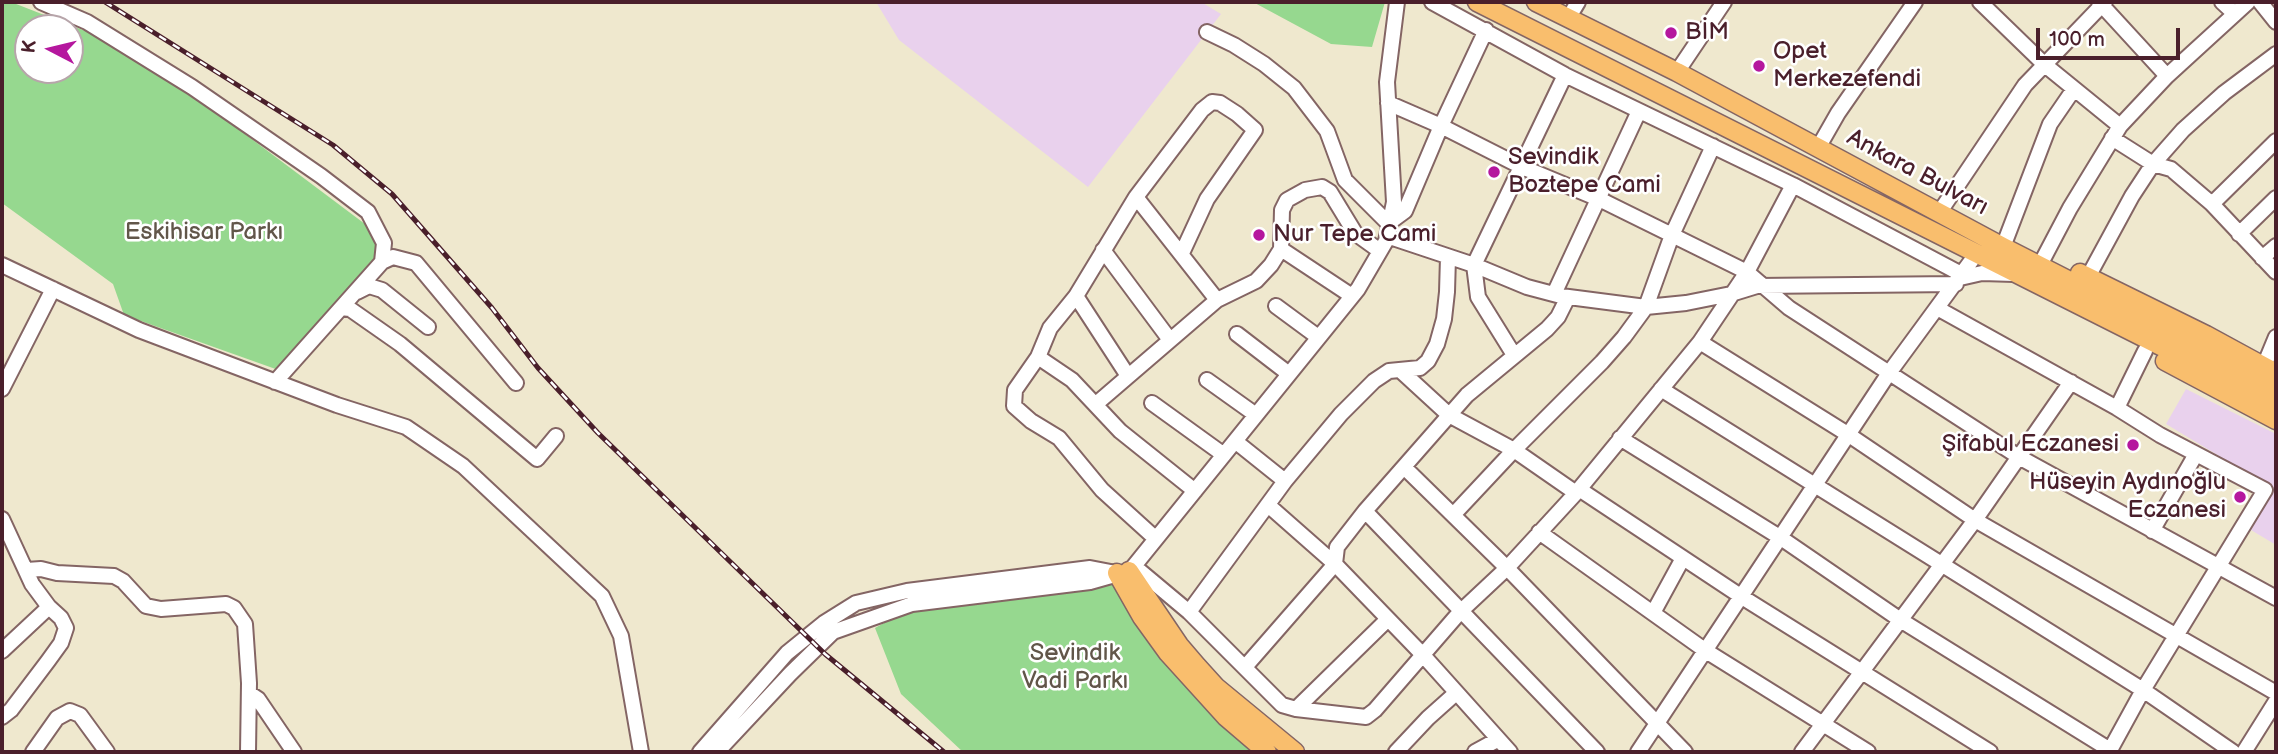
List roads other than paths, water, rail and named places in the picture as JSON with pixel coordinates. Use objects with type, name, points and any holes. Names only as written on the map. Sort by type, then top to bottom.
[{"type":"main road","name":"Ankara Bulvarı","points":[[1477,2],[2276,404]]},
{"type":"main road","name":"Ankara Bulvarı","points":[[1536,2],[1574,9],[1677,72],[1939,213],[2276,386]]},
{"type":"main road","points":[[2040,265],[2071,268],[2270,369]]},
{"type":"main road","points":[[2018,274],[2055,302],[2276,420]]},
{"type":"main road","points":[[1127,570],[1142,617],[1168,653],[1226,717],[1267,752]]},
{"type":"main road","points":[[1127,570],[1179,645],[1216,687],[1295,752]]},
{"type":"street","points":[[41,2],[87,22],[191,87],[368,212],[384,243],[382,261]]},
{"type":"street","points":[[717,752],[833,632],[912,604],[1090,582],[1127,570],[1156,539],[1352,296],[1380,251],[1389,228],[1394,202],[1387,82],[1397,2]]},
{"type":"street","points":[[1432,2],[1565,75],[1793,186],[1959,279]]},
{"type":"street","points":[[1677,72],[1724,2]]},
{"type":"street","points":[[1818,148],[1838,113],[1915,2]]},
{"type":"street","points":[[2222,2],[2235,14]]},
{"type":"street","points":[[2040,265],[2070,208],[2116,132],[2167,76],[2248,2]]},
{"type":"street","points":[[2260,2],[2276,22]]},
{"type":"street","points":[[1984,3],[2116,132],[2153,164],[2171,169],[2212,204],[2276,272]]},
{"type":"street","points":[[1939,213],[2025,85],[2102,3],[2167,76]]},
{"type":"street","points":[[1389,228],[1405,211],[1486,30]]},
{"type":"street","points":[[1207,32],[1264,64],[1294,88],[1327,131],[1345,180],[1389,228]]},
{"type":"street","points":[[2088,277],[2132,196],[2153,164],[2183,130],[2224,93],[2276,54]]},
{"type":"street","points":[[1514,355],[1478,297],[1474,265],[1565,75]]},
{"type":"street","points":[[2003,247],[2050,124],[2074,89]]},
{"type":"street","points":[[1156,539],[1102,490],[1059,438],[1031,421],[1014,406],[1015,390],[1038,356],[1050,328],[1076,296],[1136,197],[1202,110],[1212,102],[1220,103],[1255,130],[1207,199],[1182,253]]},
{"type":"street","points":[[1388,103],[1522,167],[1599,199],[1747,272],[1789,308],[2020,457],[2276,598]]},
{"type":"street","points":[[1245,667],[1335,564],[1337,547],[1449,415],[1467,395],[1558,317],[1561,296],[1599,199],[1639,111]]},
{"type":"street","points":[[2212,204],[2276,141]]},
{"type":"street","points":[[1454,514],[1602,362],[1646,307],[1672,235],[1713,146]]},
{"type":"street","points":[[700,752],[788,653],[824,623],[856,603],[907,591],[1090,568],[1127,570],[1189,612],[1282,705],[1366,717],[1460,612],[1507,568],[1577,491],[1700,342],[1747,272],[1793,186]]},
{"type":"street","points":[[1096,404],[1217,300],[1256,281],[1271,265],[1280,249],[1282,209],[1287,200],[1305,190],[1322,187],[1330,192],[1354,233],[1380,251]]},
{"type":"street","points":[[1136,197],[1217,300]]},
{"type":"street","points":[[2239,234],[2276,198]]},
{"type":"street","name":"Ankara Bulvarı","points":[[1389,228],[1448,257],[1527,287],[1561,296],[1646,307],[1686,303],[1762,286],[1959,279],[1982,273],[2018,274]]},
{"type":"street","points":[[2262,258],[2276,246]]},
{"type":"street","points":[[1280,249],[1352,296]]},
{"type":"street","points":[[1103,250],[1170,340]]},
{"type":"street","points":[[1638,752],[1889,373],[1977,253]]},
{"type":"street","points":[[275,382],[382,261],[393,257],[416,263],[516,383]]},
{"type":"street","points":[[1189,612],[1285,481],[1341,414],[1374,381],[1389,371],[1420,368],[1428,361],[1437,344],[1444,319],[1448,257]]},
{"type":"street","points":[[2,265],[139,330],[337,405],[406,427],[463,466],[602,596],[621,636],[640,752]]},
{"type":"street","points":[[353,295],[369,286],[383,290],[428,327]]},
{"type":"street","points":[[2,389],[53,289]]},
{"type":"street","points":[[1076,296],[1128,376]]},
{"type":"street","points":[[1276,306],[1318,337]]},
{"type":"street","points":[[341,308],[350,309],[400,344],[537,458],[556,436]]},
{"type":"street","points":[[1620,438],[1781,538],[1902,621],[2109,751],[2175,637],[2266,490],[2196,454],[1937,308]]},
{"type":"street","points":[[1237,334],[1289,374]]},
{"type":"street","points":[[2270,369],[2276,337]]},
{"type":"street","points":[[1700,342],[1849,435],[1975,520],[2276,693]]},
{"type":"street","points":[[2117,408],[2145,351]]},
{"type":"street","points":[[1038,356],[1072,380],[1120,431],[1195,491]]},
{"type":"street","points":[[1400,370],[1449,415],[1514,450],[1990,752]]},
{"type":"street","points":[[1207,380],[1256,415]]},
{"type":"street","points":[[1802,752],[1902,621],[2071,382]]},
{"type":"street","points":[[1661,389],[2143,691],[2233,752]]},
{"type":"street","points":[[1152,403],[1224,455]]},
{"type":"street","points":[[1235,442],[1285,481]]},
{"type":"street","points":[[2152,531],[2196,454]]},
{"type":"street","points":[[1405,468],[1454,514],[1685,752]]},
{"type":"street","points":[[1268,505],[1335,564],[1422,654],[1510,752]]},
{"type":"street","points":[[1365,511],[1597,752]]},
{"type":"street","points":[[2,519],[32,584],[61,618],[66,628],[61,643],[11,710],[2,717]]},
{"type":"street","points":[[1539,532],[1706,651],[1868,752]]},
{"type":"street","points":[[2,558],[14,549]]},
{"type":"street","points":[[1653,613],[1683,558]]},
{"type":"street","points":[[27,570],[114,576],[146,606],[161,609],[226,604],[234,608],[246,624],[248,752]]},
{"type":"street","points":[[2,651],[49,607]]},
{"type":"street","points":[[1296,709],[1388,619]]},
{"type":"street","points":[[249,693],[258,699],[294,752]]},
{"type":"street","points":[[1396,752],[1456,693]]},
{"type":"street","points":[[2244,752],[2276,701]]},
{"type":"street","points":[[33,752],[57,718],[70,711],[80,715],[107,752]]},
{"type":"street","points":[[1475,752],[1497,740]]},
{"type":"railway","points":[[105,2],[333,145],[392,194],[492,308],[538,368],[598,433],[825,654],[944,752]]},
{"type":"place","name":"BİM","points":[[1671,33]]},
{"type":"place","name":"Opet Merkezefendi","points":[[1759,66]]},
{"type":"place","name":"Sevindik Boztepe Cami","points":[[1494,172]]},
{"type":"place","name":"Nur Tepe Cami","points":[[1259,235]]},
{"type":"place","name":"Şifabul Eczanesi","points":[[2133,445]]},
{"type":"place","name":"Hüseyin Aydınoğlu Eczanesi","points":[[2240,497]]},
{"type":"park label","name":"Eskihisar Parkı","points":[[204,233]]},
{"type":"park label","name":"Sevindik Vadi Parkı","points":[[1075,668]]}]
